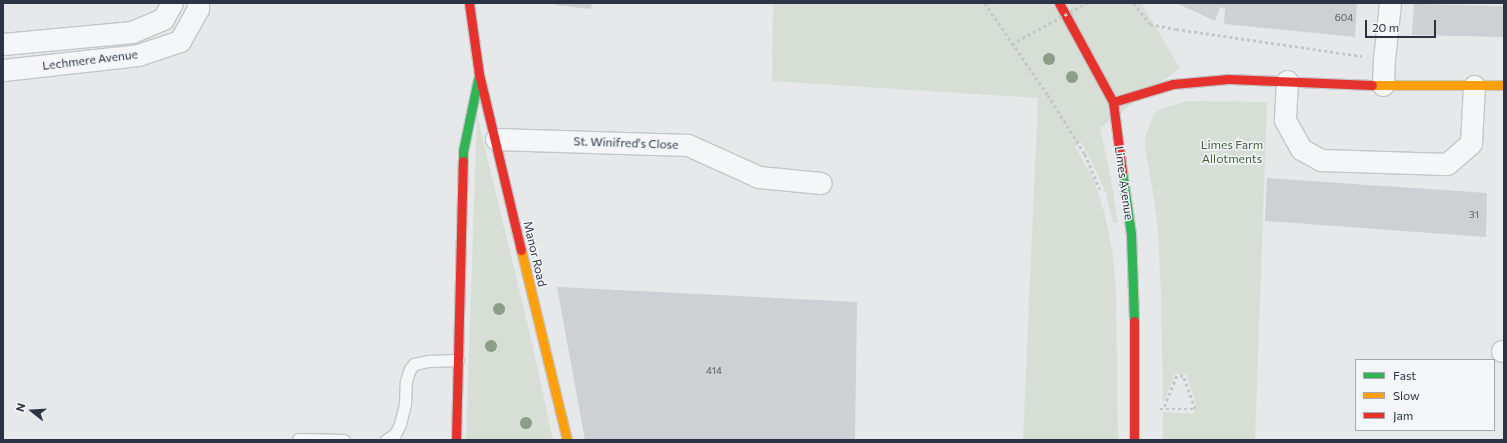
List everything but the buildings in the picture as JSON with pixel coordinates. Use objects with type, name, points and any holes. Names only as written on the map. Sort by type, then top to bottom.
[{"type":"street","name":"Lechmere Avenue","points":[[3,44],[132,32],[163,19],[172,3]]},
{"type":"street","name":"Lechmere Avenue","points":[[3,70],[138,55],[180,41],[198,9],[198,3]]},
{"type":"street","name":"Manor Road","points":[[469,3],[479,74],[496,139],[567,440]]},
{"type":"street","points":[[1060,3],[1114,102],[1173,84],[1228,79],[1383,85],[1504,85]]},
{"type":"street","points":[[1383,85],[1384,59],[1390,3]]},
{"type":"street","points":[[100,35],[102,60]]},
{"type":"street","name":"Manor Road","points":[[456,440],[463,151],[479,74]]},
{"type":"street","points":[[1287,81],[1285,120],[1301,149],[1321,160],[1447,164],[1471,144],[1474,86]]},
{"type":"street","name":"Limes Avenue","points":[[1114,102],[1132,234],[1134,281],[1134,440]]},
{"type":"street","name":"St. Winifred's Close","points":[[496,139],[688,145],[759,177],[821,183]]},
{"type":"lane","points":[[386,440],[395,434],[400,424],[406,382],[410,369],[414,364],[428,361],[458,360]]},
{"type":"lane","points":[[298,439],[344,440]]},
{"type":"path","points":[[985,3],[1012,45],[1048,95],[1085,154],[1103,196]]},
{"type":"path","points":[[1012,45],[1087,3]]},
{"type":"path","points":[[1134,3],[1150,24],[1384,59]]},
{"type":"path","points":[[1160,409],[1164,409],[1194,409],[1183,376],[1177,376],[1164,409]]},
{"type":"green space","points":[[773,3],[1141,3],[1180,68],[1100,128],[1111,179],[1118,223],[1113,223],[1106,193],[1087,152],[1081,142],[1075,147],[1094,180],[1104,212],[1113,254],[1116,292],[1118,440],[1023,440],[1038,98],[772,81]]},
{"type":"green space","name":"Limes Farm Allotments","points":[[1187,101],[1267,102],[1255,440],[1163,440],[1163,412],[1194,414],[1195,401],[1186,374],[1175,374],[1163,404],[1158,229],[1145,150],[1145,137],[1154,114],[1161,109]]},
{"type":"green space","points":[[477,115],[533,347],[553,440],[466,440]]},
{"type":"traffic: fast","points":[[463,161],[463,151],[478,79]]},
{"type":"traffic: fast","points":[[1122,171],[1131,234],[1134,321]]},
{"type":"traffic: slow","points":[[1372,85],[1504,85]]},
{"type":"traffic: slow","points":[[521,250],[567,440]]},
{"type":"traffic: jam","points":[[469,3],[479,74],[521,250]]},
{"type":"traffic: jam","points":[[1059,3],[1113,102],[1122,171]]},
{"type":"traffic: jam","points":[[1113,102],[1173,84],[1228,79],[1372,85]]},
{"type":"traffic: jam","points":[[456,440],[463,161]]},
{"type":"traffic: jam","points":[[1134,321],[1134,440]]}]
